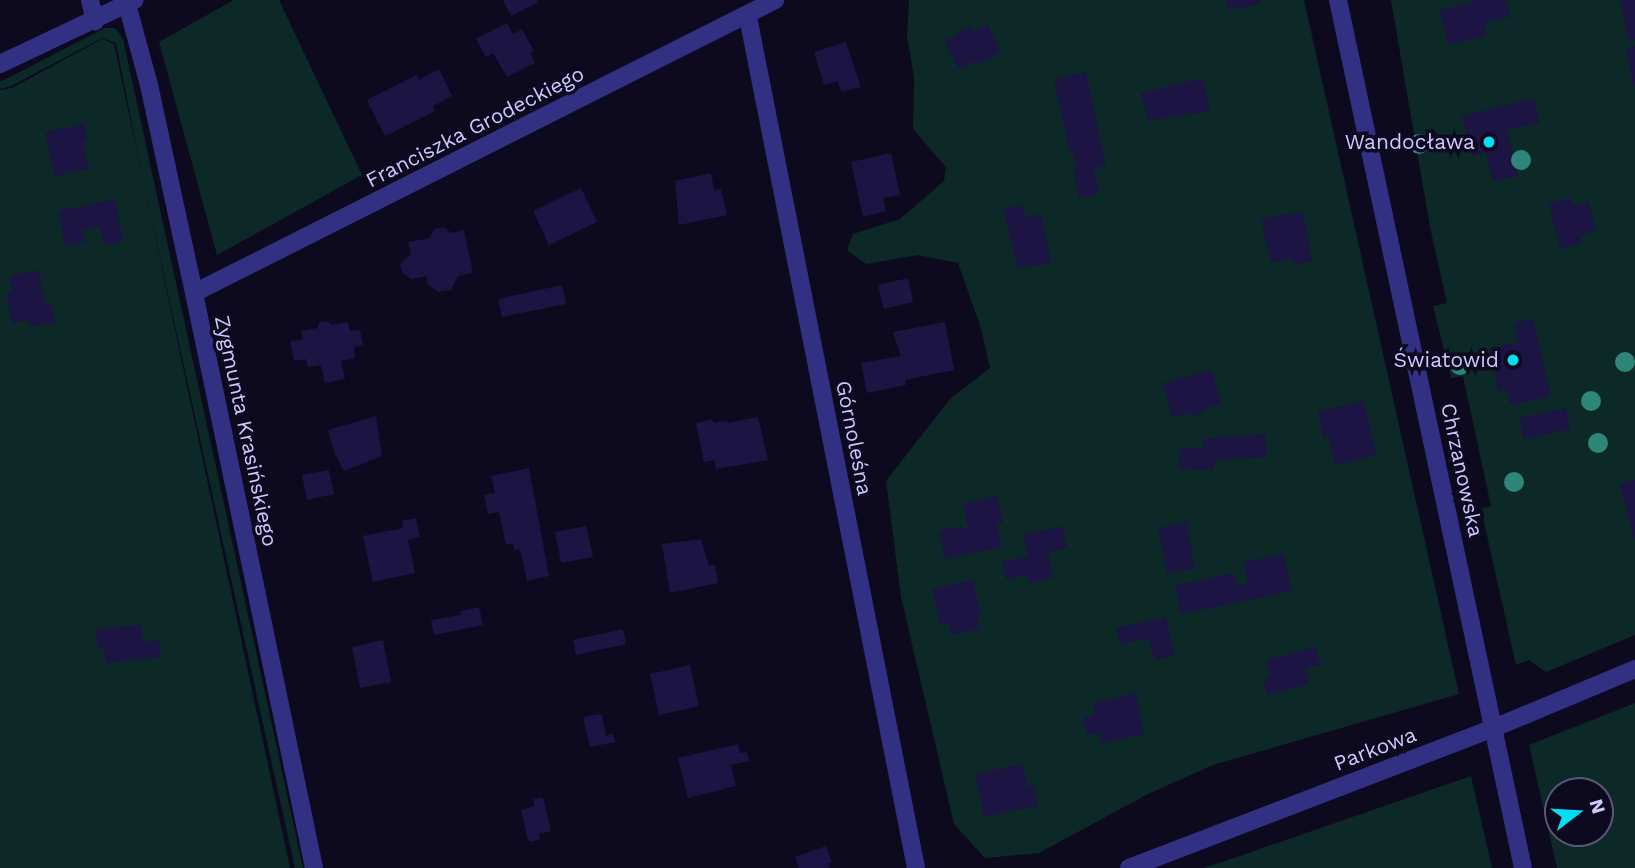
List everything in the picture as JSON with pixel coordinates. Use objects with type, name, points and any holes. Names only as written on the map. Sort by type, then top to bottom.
[{"type":"street","points":[[90,0],[96,21]]},
{"type":"street","name":"Franciszka Grodeckiego","points":[[194,293],[748,17],[775,0]]},
{"type":"street","name":"Chrzanowska","points":[[1338,0],[1523,868]]},
{"type":"street","points":[[0,64],[96,21],[131,2]]},
{"type":"street","name":"Zygmunta Krasińskiego","points":[[131,2],[314,868]]},
{"type":"street","name":"Górnoleśna","points":[[748,17],[916,868]]},
{"type":"street","name":"Parkowa","points":[[1129,868],[1494,728],[1635,668]]},
{"type":"green space","points":[[234,0],[279,0],[362,175],[217,255],[159,42]]},
{"type":"green space","points":[[909,0],[1304,0],[1459,694],[1213,765],[1148,794],[1039,853],[985,858],[954,824],[901,597],[886,481],[950,399],[990,368],[981,328],[958,263],[918,255],[866,264],[847,250],[853,234],[900,219],[944,181],[946,167],[913,129],[914,77],[907,37]]},
{"type":"green space","points":[[1391,0],[1635,0],[1635,635],[1546,672],[1529,660],[1516,665],[1481,509],[1491,506],[1463,376],[1451,378],[1433,306],[1447,303],[1430,227]]},
{"type":"green space","points":[[105,28],[115,28],[123,39],[303,868],[295,868],[143,181],[116,43],[102,38],[11,86],[0,89],[0,82]]},
{"type":"green space","points":[[102,39],[114,44],[290,868],[0,868],[0,90],[12,88]]},
{"type":"green space","points":[[1635,703],[1635,868],[1557,868],[1552,847],[1614,847],[1614,777],[1544,777],[1544,811],[1529,745]]},
{"type":"green space","points":[[1471,776],[1492,868],[1203,868],[1225,861]]},
{"type":"building","points":[[503,0],[536,0],[538,2],[511,16]]},
{"type":"building","points":[[1226,0],[1259,0],[1260,4],[1228,10]]},
{"type":"building","points":[[1472,0],[1506,0],[1510,17],[1484,23],[1487,36],[1448,45],[1440,10],[1472,3]]},
{"type":"building","points":[[1620,0],[1635,0],[1635,40],[1629,41]]},
{"type":"building","points":[[507,23],[513,34],[522,29],[534,51],[530,53],[535,63],[507,77],[493,53],[486,57],[476,39]]},
{"type":"building","points":[[987,24],[1001,51],[976,65],[974,61],[959,69],[944,41],[970,27],[973,31]]},
{"type":"building","points":[[846,42],[861,87],[841,92],[838,81],[824,85],[814,52]]},
{"type":"building","points":[[1635,46],[1635,85],[1634,86],[1626,48]]},
{"type":"building","points":[[439,69],[452,96],[433,106],[435,111],[385,136],[367,100],[417,75],[419,80]]},
{"type":"building","points":[[1086,72],[1106,165],[1094,168],[1099,193],[1079,198],[1073,170],[1077,169],[1073,152],[1070,153],[1054,79]]},
{"type":"building","points":[[1203,78],[1210,111],[1148,121],[1141,93]]},
{"type":"building","name":"Wandocława","points":[[1534,98],[1540,122],[1507,130],[1518,176],[1493,181],[1486,153],[1472,156],[1462,116]]},
{"type":"building","points":[[84,124],[88,140],[83,142],[88,169],[54,176],[45,132]]},
{"type":"building","points":[[891,153],[900,195],[883,198],[886,211],[863,217],[851,162]]},
{"type":"building","points":[[711,173],[714,190],[721,189],[727,215],[679,225],[675,181]]},
{"type":"building","points":[[581,188],[597,222],[549,245],[533,211]]},
{"type":"building","points":[[1571,198],[1573,206],[1589,202],[1596,231],[1580,236],[1582,243],[1560,248],[1549,203]]},
{"type":"building","points":[[115,199],[123,241],[104,245],[100,226],[82,230],[85,242],[65,246],[58,211]]},
{"type":"building","points":[[1022,205],[1025,217],[1041,214],[1051,263],[1018,269],[1003,209]]},
{"type":"building","points":[[1303,211],[1312,261],[1294,265],[1292,258],[1271,263],[1261,219]]},
{"type":"building","points":[[443,227],[452,233],[464,230],[473,273],[458,276],[451,290],[438,292],[428,285],[426,276],[412,279],[403,274],[400,264],[411,254],[408,242],[430,238],[434,229]]},
{"type":"building","points":[[39,270],[45,303],[51,302],[55,322],[30,327],[28,320],[12,323],[6,293],[13,292],[9,276]]},
{"type":"building","points":[[908,278],[913,302],[884,309],[878,285]]},
{"type":"building","points":[[562,285],[566,304],[502,317],[498,299]]},
{"type":"building","name":"Światowid","points":[[1533,319],[1551,396],[1510,405],[1506,389],[1498,391],[1494,369],[1486,370],[1482,352],[1509,343],[1518,345],[1514,323]]},
{"type":"building","points":[[328,321],[332,325],[348,322],[350,331],[360,330],[363,345],[354,347],[355,358],[341,361],[345,379],[325,383],[321,365],[308,367],[306,359],[294,361],[290,342],[303,339],[301,331],[317,328],[320,322]]},
{"type":"building","points":[[945,322],[954,370],[905,380],[906,385],[867,393],[861,363],[901,356],[893,332]]},
{"type":"building","points":[[1212,370],[1221,404],[1203,409],[1203,413],[1192,416],[1191,412],[1172,417],[1163,383]]},
{"type":"building","points":[[1364,401],[1376,455],[1335,465],[1328,436],[1323,437],[1318,411]]},
{"type":"building","points":[[1566,408],[1570,429],[1524,439],[1519,418]]},
{"type":"building","points":[[376,416],[382,456],[344,471],[334,452],[328,430]]},
{"type":"building","points":[[758,417],[768,460],[716,469],[714,460],[704,462],[696,423],[712,419],[714,423],[727,420],[728,423]]},
{"type":"building","points":[[1265,434],[1267,457],[1214,460],[1214,470],[1179,469],[1180,449],[1203,448],[1203,439]]},
{"type":"building","points":[[529,468],[549,576],[527,581],[520,549],[514,550],[513,543],[506,545],[499,512],[488,514],[484,495],[495,493],[491,476]]},
{"type":"building","points":[[329,470],[334,494],[307,500],[302,475]]},
{"type":"building","points":[[1635,480],[1635,537],[1634,538],[1620,484]]},
{"type":"building","points":[[997,496],[1003,523],[997,524],[1002,547],[945,559],[939,531],[962,526],[963,529],[968,528],[963,504]]},
{"type":"building","points":[[416,518],[420,537],[408,540],[415,573],[373,582],[363,536],[403,528],[402,521]]},
{"type":"building","points":[[1186,522],[1195,568],[1167,574],[1158,528]]},
{"type":"building","points":[[586,526],[593,557],[561,563],[555,532]]},
{"type":"building","points":[[1063,526],[1067,548],[1048,552],[1053,577],[1029,583],[1027,575],[1006,580],[1002,562],[1028,556],[1023,535]]},
{"type":"building","points":[[701,539],[709,566],[715,565],[718,583],[670,593],[662,544]]},
{"type":"building","points":[[1283,554],[1292,591],[1181,614],[1175,585],[1234,573],[1237,586],[1248,584],[1244,562]]},
{"type":"building","points":[[973,580],[981,616],[977,617],[979,629],[951,635],[949,623],[940,625],[932,589]]},
{"type":"building","points":[[479,607],[483,625],[434,635],[431,620],[461,615],[460,611]]},
{"type":"building","points":[[1166,617],[1174,656],[1156,660],[1148,638],[1120,644],[1116,628]]},
{"type":"building","points":[[141,625],[143,642],[159,640],[161,657],[106,663],[104,648],[98,649],[96,629]]},
{"type":"building","points":[[623,629],[626,644],[576,655],[573,640]]},
{"type":"building","points":[[383,640],[391,682],[360,688],[352,647]]},
{"type":"building","points":[[1316,647],[1320,665],[1305,668],[1309,684],[1267,695],[1264,679],[1271,677],[1266,660]]},
{"type":"building","points":[[690,665],[699,706],[659,715],[650,674]]},
{"type":"building","points":[[1136,693],[1144,734],[1101,744],[1098,733],[1087,735],[1083,718],[1095,715],[1092,703]]},
{"type":"building","points":[[602,714],[606,736],[613,734],[615,742],[590,747],[583,717]]},
{"type":"building","points":[[738,744],[740,753],[747,752],[749,761],[731,765],[736,786],[688,798],[678,758]]},
{"type":"building","points":[[1022,764],[1028,787],[1034,785],[1038,806],[984,817],[975,774]]},
{"type":"building","points":[[543,797],[551,831],[539,834],[540,839],[531,842],[528,840],[521,810],[535,806],[533,799]]},
{"type":"building","points":[[826,846],[832,862],[828,863],[830,868],[799,868],[795,857]]},
{"type":"place","name":"Wandocława","points":[[1489,142]]},
{"type":"place","name":"Światowid","points":[[1513,360]]}]
